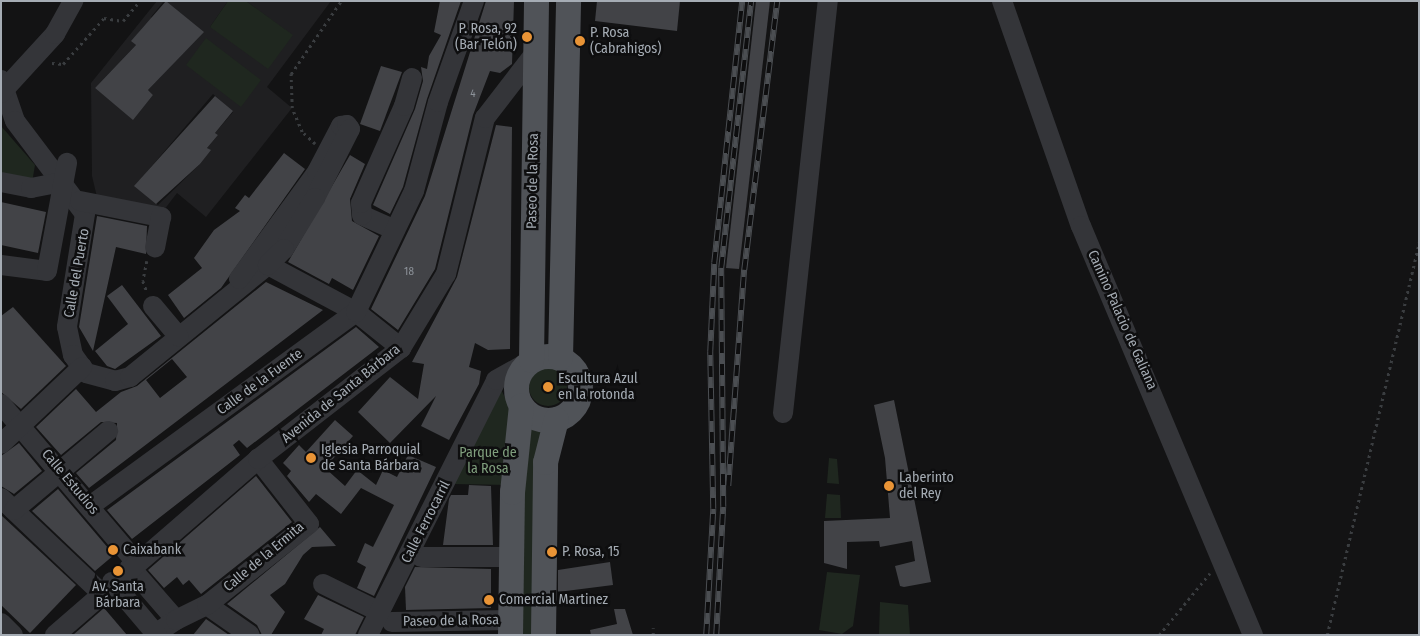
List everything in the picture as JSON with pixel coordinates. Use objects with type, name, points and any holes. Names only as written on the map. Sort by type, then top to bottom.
[{"type":"main road","name":"Paseo de la Rosa","points":[[510,628],[510,557],[521,405],[517,380],[528,362],[536,1]]},
{"type":"main road","points":[[560,357],[568,1]]},
{"type":"main road","points":[[528,362],[545,355],[560,357],[577,372],[580,390],[575,406],[556,419],[545,462],[543,635]]},
{"type":"main road","points":[[521,405],[533,416],[556,419]]},
{"type":"street","points":[[3,87],[33,60],[55,34],[73,1]]},
{"type":"street","name":"Calle de la Fuente","points":[[90,506],[356,312],[414,191],[438,102],[474,1]]},
{"type":"street","points":[[783,412],[828,1]]},
{"type":"street","name":"Camino Palacio de Galiana","points":[[1002,1],[1081,226],[1217,545],[1253,635]]},
{"type":"street","name":"Avenida de Santa Bárbara","points":[[55,635],[106,587],[258,459],[401,348],[446,274],[485,118],[535,53]]},
{"type":"street","points":[[395,230],[362,215],[361,203],[412,78]]},
{"type":"street","name":"Calle del Puerto","points":[[3,87],[15,121],[65,173],[80,201],[86,224],[67,327],[73,355],[82,367]]},
{"type":"street","points":[[1,444],[82,367],[102,379],[130,377],[268,265],[284,249],[315,198],[350,129],[347,125],[341,126],[322,164],[232,288],[202,318]]},
{"type":"street","points":[[1,182],[32,188],[65,173]]},
{"type":"street","points":[[1,265],[47,271],[65,173]]},
{"type":"street","points":[[80,201],[161,217],[155,247]]},
{"type":"street","points":[[268,265],[356,312],[401,348]]},
{"type":"street","points":[[153,306],[179,337]]},
{"type":"street","name":"Calle Ferrocarril","points":[[368,635],[386,617],[496,380],[528,362]]},
{"type":"street","name":"Calle Estudios","points":[[1,404],[60,469],[90,506],[176,620]]},
{"type":"street","points":[[108,431],[60,469],[7,504],[106,587],[157,634]]},
{"type":"street","name":"Calle de la Ermita","points":[[157,634],[176,620],[206,605],[309,524],[258,459]]},
{"type":"street","points":[[421,557],[510,557]]},
{"type":"street","points":[[322,584],[386,617]]},
{"type":"street","points":[[206,605],[250,635]]},
{"type":"street","name":"Paseo de la Rosa","points":[[386,617],[510,628]]},
{"type":"street","points":[[1,623],[13,635]]},
{"type":"path","points":[[33,60],[63,64],[104,18],[123,21],[140,1]]},
{"type":"path","points":[[322,164],[302,132],[292,108],[291,74],[340,1]]},
{"type":"path","points":[[1327,635],[1419,242]]},
{"type":"path","points":[[153,306],[143,280],[148,256],[154,254],[155,247]]},
{"type":"path","points":[[1159,635],[1201,589],[1217,545]]},
{"type":"path","points":[[653,628],[653,635]]},
{"type":"shaded area","points":[[157,1],[164,1],[151,17],[154,20],[145,25],[132,41],[136,45],[95,88],[133,119],[153,95],[148,90],[203,32],[166,1],[228,1],[210,27],[292,35],[246,1],[331,1],[267,87],[292,108],[206,217],[177,193],[164,210],[97,197],[92,176],[91,83]],"holes":[[[213,94],[233,112],[215,133],[218,135],[207,148],[210,150],[200,164],[158,205],[135,186]]]},
{"type":"green space","points":[[228,1],[246,1],[293,35],[268,69],[210,27]]},
{"type":"green space","points":[[206,38],[261,80],[241,107],[186,65]]},
{"type":"green space","points":[[1,126],[35,165],[32,183],[1,176]]},
{"type":"green space","points":[[548,368],[561,374],[567,387],[561,400],[548,406],[535,400],[529,387],[535,374]]},
{"type":"green space","name":"Parque de la Rosa","points":[[496,380],[511,409],[510,485],[452,484]]},
{"type":"green space","points":[[525,423],[547,430],[539,635],[514,635]]},
{"type":"green space","points":[[829,458],[837,459],[839,484],[827,483]]},
{"type":"green space","points":[[827,494],[840,495],[841,518],[825,518]]},
{"type":"green space","points":[[827,572],[860,575],[853,626],[842,634],[819,630]]},
{"type":"green space","points":[[880,602],[908,605],[910,635],[879,635]]},
{"type":"building","points":[[166,1],[204,32],[148,90],[153,95],[133,120],[95,88],[136,45],[131,41]]},
{"type":"building","points":[[440,1],[461,1],[427,99],[403,187],[390,214],[373,205],[415,109],[423,81],[421,67],[427,69],[429,56],[441,35],[434,32]]},
{"type":"building","points":[[486,1],[514,1],[512,64],[500,73],[490,71],[473,115],[435,269],[398,330],[371,309],[425,196]]},
{"type":"building","points":[[597,1],[680,1],[677,31],[595,21]]},
{"type":"building","points":[[756,1],[770,1],[739,269],[726,268]]},
{"type":"building","points":[[381,66],[402,72],[380,131],[360,124]]},
{"type":"building","points":[[215,96],[233,111],[215,133],[218,135],[207,148],[211,150],[200,164],[156,204],[134,186]]},
{"type":"building","points":[[496,125],[512,127],[510,349],[488,350],[475,343],[469,367],[481,371],[479,384],[449,440],[421,426],[436,396],[390,443],[358,412],[390,377],[418,399],[424,364],[412,362],[457,277]]},
{"type":"building","points":[[284,153],[305,169],[221,288],[184,318],[168,295],[202,268],[194,258],[214,230],[240,211],[235,208],[245,195],[249,198]]},
{"type":"building","points":[[350,155],[365,164],[350,199],[352,221],[379,236],[353,290],[332,278],[329,284],[288,262]]},
{"type":"building","points":[[1,202],[46,212],[38,253],[1,245]]},
{"type":"building","points":[[97,216],[147,226],[146,254],[116,247],[93,351],[79,327]]},
{"type":"building","points":[[266,282],[323,310],[89,488],[76,473],[116,440],[117,423],[101,422],[61,455],[36,427],[76,389],[96,412],[121,392],[137,386]],"holes":[[[172,359],[187,377],[160,398],[146,380]]]},
{"type":"building","points":[[122,285],[161,336],[115,369],[107,366],[95,351],[128,324],[107,296]]},
{"type":"building","points":[[13,307],[66,366],[21,409],[1,392],[1,316]]},
{"type":"building","points":[[356,327],[379,347],[247,448],[239,440],[233,445],[240,455],[132,539],[107,510]]},
{"type":"building","points":[[894,400],[931,582],[904,587],[900,586],[895,566],[915,561],[912,541],[880,547],[879,541],[847,542],[847,569],[824,563],[824,521],[890,518],[885,458],[874,405]]},
{"type":"building","points":[[335,420],[353,436],[325,468],[345,486],[357,470],[376,485],[383,470],[397,477],[408,455],[436,467],[374,596],[357,588],[366,567],[357,562],[365,543],[373,547],[394,505],[361,488],[341,514],[316,494],[309,502],[287,476],[291,471],[283,463],[299,445],[306,452]]},
{"type":"building","points":[[19,443],[42,471],[14,494],[1,486],[1,456]]},
{"type":"building","points":[[256,476],[292,522],[201,594],[189,580],[183,585],[177,577],[164,588],[148,570]]},
{"type":"building","points":[[469,485],[491,486],[493,545],[443,545],[449,499],[451,495],[468,495]]},
{"type":"building","points":[[58,489],[114,555],[95,571],[32,511]]},
{"type":"building","points":[[1,515],[76,585],[30,633],[1,605]]},
{"type":"building","points":[[320,527],[336,546],[312,547],[303,555],[285,584],[270,595],[285,612],[271,635],[262,635],[257,625],[227,604]]},
{"type":"building","points":[[610,562],[613,585],[558,592],[558,570]]},
{"type":"building","points":[[415,567],[491,569],[491,608],[406,610],[405,587]]},
{"type":"building","points":[[318,595],[364,617],[355,635],[321,635],[324,629],[304,619]]},
{"type":"building","points":[[104,608],[127,635],[73,635]]},
{"type":"building","points":[[614,609],[625,609],[633,635],[591,635],[590,630],[617,624]]},
{"type":"building","points":[[206,619],[229,635],[193,635]]},
{"type":"railway","points":[[706,635],[713,509],[710,352],[714,263],[742,1]]},
{"type":"railway","points":[[716,635],[723,507],[721,268],[751,1]]},
{"type":"railway","points":[[728,486],[744,270],[777,1]]},
{"type":"place","name":"P. Rosa, 92 (Bar Telón)","points":[[527,37]]},
{"type":"place","name":"P. Rosa (Cabrahigos)","points":[[580,41]]},
{"type":"place","name":"Escultura Azul en la rotonda","points":[[548,387]]},
{"type":"place","name":"Iglesia Parroquial de Santa Bárbara","points":[[311,458]]},
{"type":"place","name":"Laberinto del Rey","points":[[889,486]]},
{"type":"place","name":"Caixabank","points":[[113,550]]},
{"type":"place","name":"P. Rosa, 15","points":[[552,552]]},
{"type":"place","name":"Av. Santa Bárbara","points":[[118,571]]},
{"type":"place","name":"Comercial Martinez","points":[[489,600]]}]
